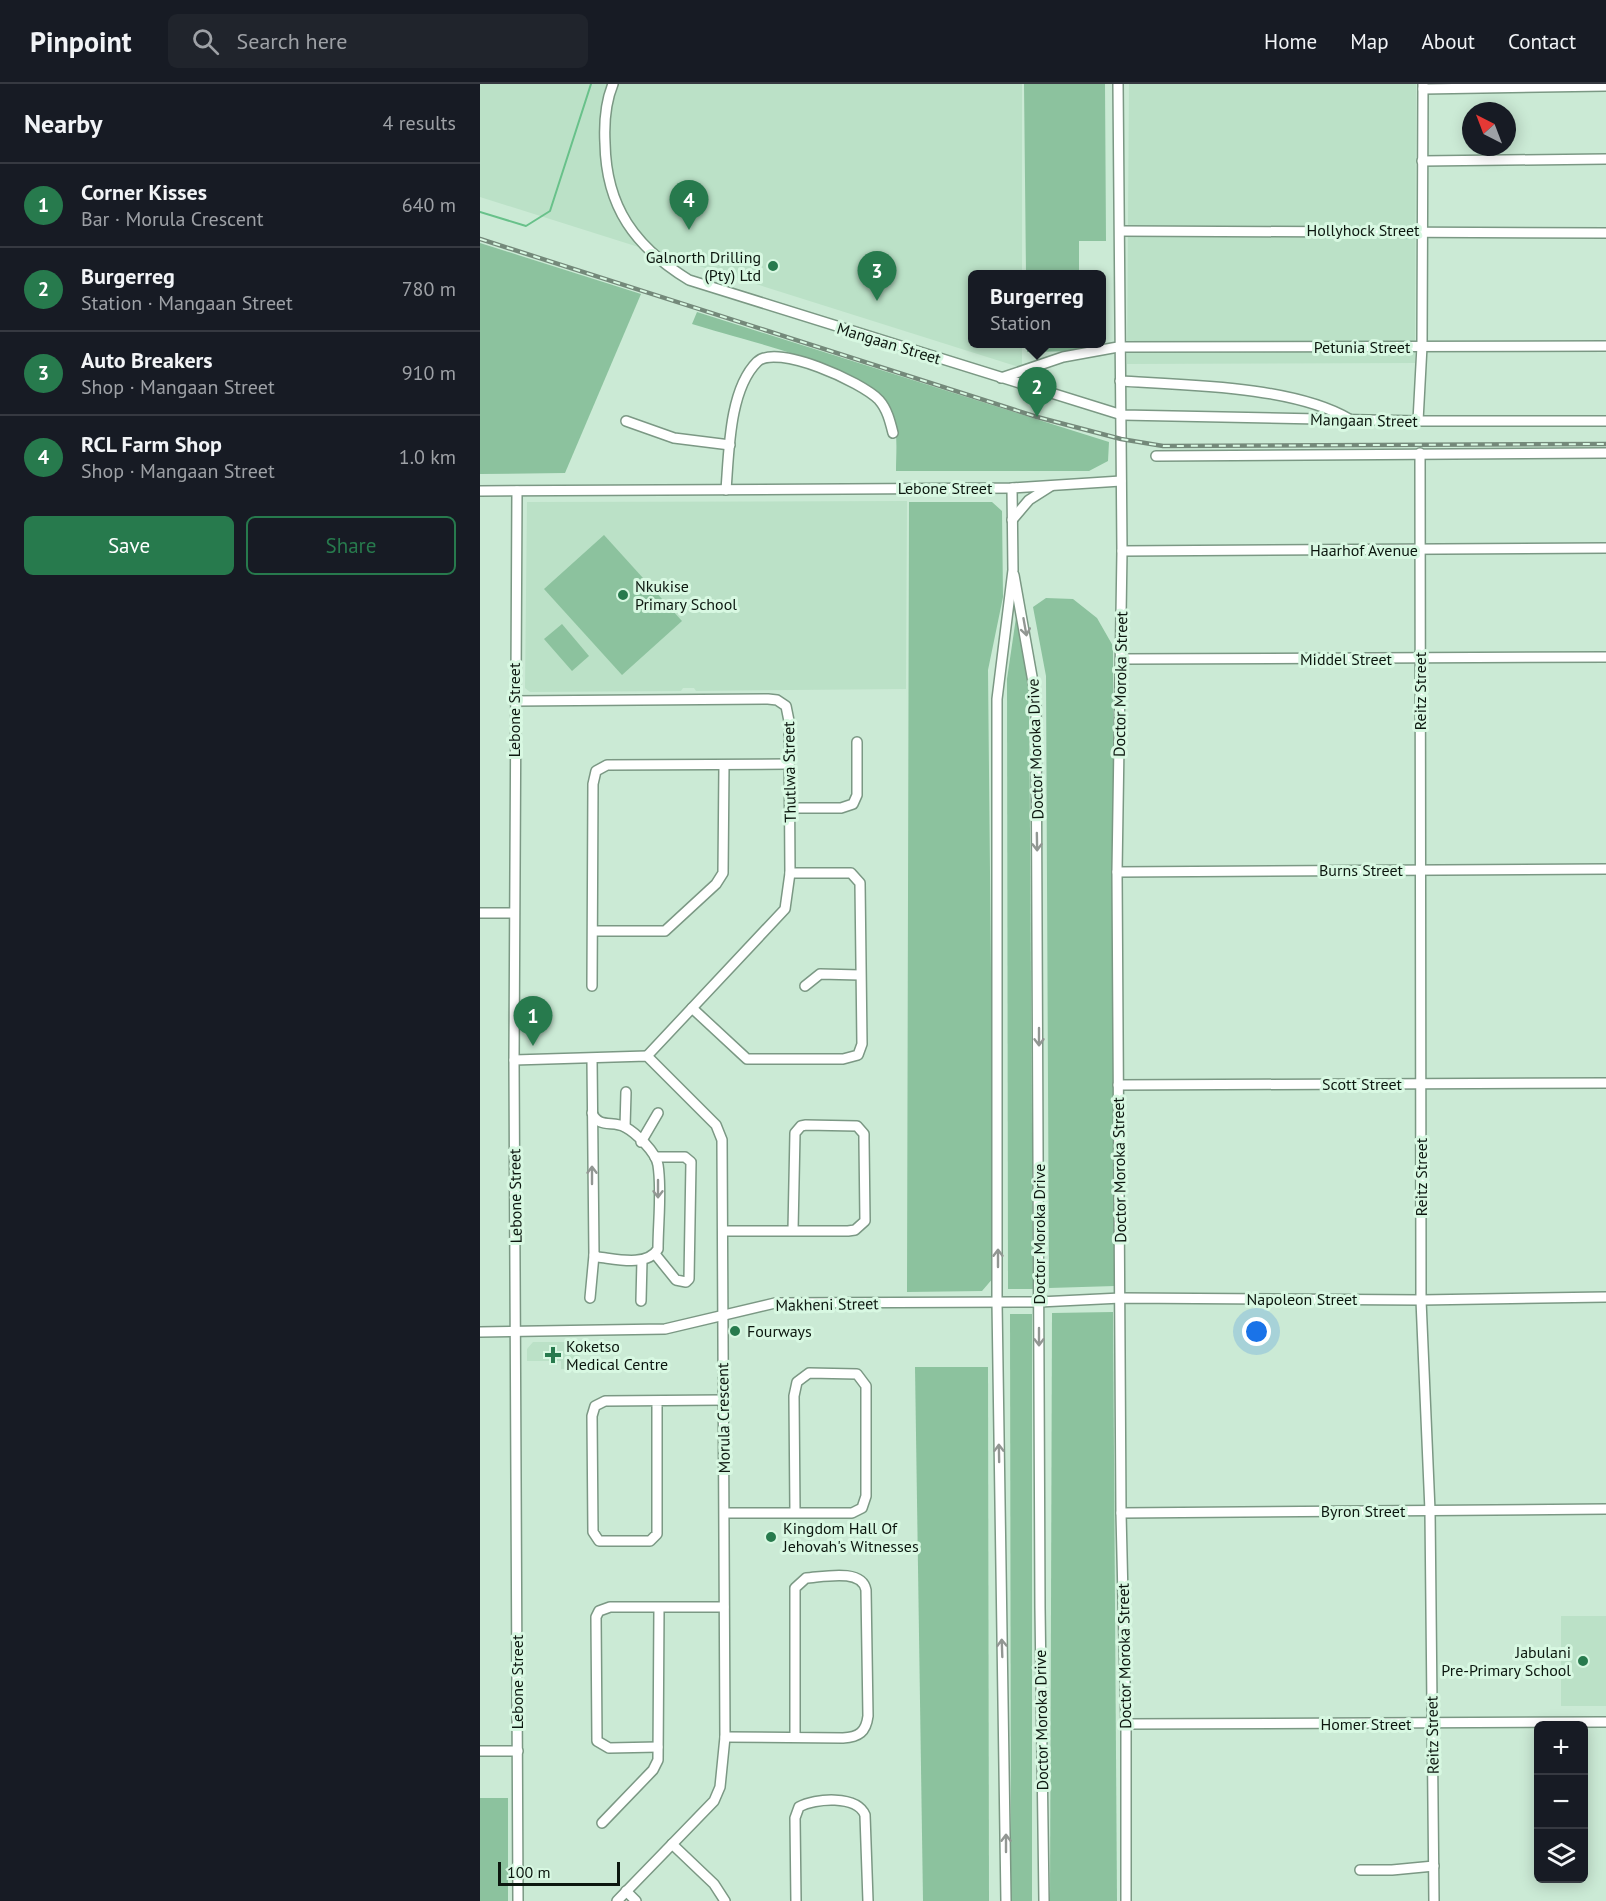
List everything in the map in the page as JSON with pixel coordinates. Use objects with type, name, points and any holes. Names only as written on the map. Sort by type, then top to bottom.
[{"type":"street","name":"Mangaan Street","points":[[613,84],[604,128],[605,168],[612,196],[634,234],[669,268],[689,280],[1122,415],[1418,421],[1606,421]]},
{"type":"street","name":"Doctor Moroka Street","points":[[1118,84],[1120,231],[1118,347],[1122,415],[1122,551],[1117,872],[1121,1298],[1120,1513],[1126,1724],[1126,1901]]},
{"type":"street","points":[[1418,421],[1422,346],[1423,86],[1606,86]]},
{"type":"street","points":[[1422,161],[1606,159]]},
{"type":"street","name":"Hollyhock Street","points":[[1120,231],[1606,233]]},
{"type":"street","name":"Petunia Street","points":[[1001,378],[1063,357],[1118,347],[1606,346]]},
{"type":"street","points":[[726,490],[730,445],[744,378],[760,359],[773,355],[825,370],[868,390],[885,407],[893,433]]},
{"type":"street","points":[[1120,381],[1239,390],[1317,403],[1350,419]]},
{"type":"street","points":[[626,421],[674,438],[730,445]]},
{"type":"street","name":"Reitz Street","points":[[1420,453],[1421,1300],[1430,1511],[1434,1901]]},
{"type":"street","points":[[1156,456],[1606,453]]},
{"type":"street","name":"Lebone Street","points":[[480,491],[1012,488],[1121,481]]},
{"type":"street","points":[[1011,522],[1029,500],[1052,486]]},
{"type":"street","name":"Doctor Moroka Drive","points":[[1006,1901],[998,1302],[997,699],[1012,570],[1012,488]]},
{"type":"street","name":"Lebone Street","points":[[517,490],[514,701],[514,1060],[518,1901]]},
{"type":"street","name":"Haarhof Avenue","points":[[1122,551],[1606,548]]},
{"type":"street","name":"Doctor Moroka Drive","points":[[1012,570],[1019,595],[1036,699],[1044,1901]]},
{"type":"street","name":"Middel Street","points":[[1121,659],[1606,657]]},
{"type":"street","name":"Thutlwa Street","points":[[514,701],[777,700],[786,706],[788,712],[790,873],[785,909],[647,1056]]},
{"type":"street","points":[[790,807],[841,808],[853,804],[857,795],[857,742]]},
{"type":"street","points":[[592,986],[593,784],[596,771],[607,765],[789,764]]},
{"type":"street","points":[[593,931],[665,931],[716,884],[723,867],[724,765]]},
{"type":"street","name":"Burns Street","points":[[1117,872],[1606,869]]},
{"type":"street","points":[[692,1008],[747,1059],[848,1059],[858,1055],[861,1049],[861,889],[858,879],[850,873],[790,873]]},
{"type":"street","points":[[480,913],[514,913]]},
{"type":"street","points":[[804,986],[820,974],[860,975]]},
{"type":"street","points":[[514,1060],[647,1056]]},
{"type":"street","name":"Morula Crescent","points":[[617,1901],[718,1794],[725,1737],[721,1132],[647,1056]]},
{"type":"street","points":[[590,1298],[594,1255],[592,1059]]},
{"type":"street","name":"Scott Street","points":[[1118,1085],[1606,1083]]},
{"type":"street","points":[[625,1127],[626,1092]]},
{"type":"street","points":[[592,1113],[595,1119],[604,1124],[625,1127],[655,1157],[658,1164],[658,1249],[655,1254],[642,1260],[594,1255]]},
{"type":"street","points":[[640,1142],[658,1113]]},
{"type":"street","points":[[723,1231],[855,1230],[865,1221],[864,1134],[857,1126],[806,1125],[795,1133],[793,1230]]},
{"type":"street","points":[[655,1157],[685,1157],[691,1162],[689,1279],[686,1282],[676,1280],[655,1254]]},
{"type":"street","points":[[641,1301],[642,1260]]},
{"type":"street","name":"Napoleon Street","points":[[998,1302],[1121,1298],[1421,1300],[1606,1297]]},
{"type":"street","name":"Makheni Street","points":[[480,1332],[665,1329],[775,1303],[998,1302]]},
{"type":"street","points":[[724,1513],[795,1513],[852,1513],[862,1508],[865,1503],[866,1386],[857,1374],[809,1373],[796,1382],[794,1396],[795,1513]]},
{"type":"street","points":[[657,1402],[657,1533],[650,1541],[599,1541],[592,1532],[592,1411],[599,1402],[723,1400]]},
{"type":"street","name":"Byron Street","points":[[1120,1513],[1606,1509]]},
{"type":"street","points":[[725,1737],[795,1737],[852,1737],[859,1735],[867,1724],[866,1590],[863,1582],[856,1577],[806,1578],[795,1588],[795,1737]]},
{"type":"street","points":[[658,1747],[609,1748],[597,1741],[595,1622],[599,1611],[604,1608],[724,1607]]},
{"type":"street","points":[[602,1823],[657,1765],[659,1608]]},
{"type":"street","name":"Homer Street","points":[[1126,1724],[1606,1722]]},
{"type":"street","points":[[480,1751],[518,1751]]},
{"type":"street","points":[[796,1901],[795,1818],[799,1807],[809,1803],[851,1802],[861,1807],[865,1815],[868,1901]]},
{"type":"street","points":[[672,1844],[714,1884],[725,1901]]},
{"type":"street","points":[[1360,1870],[1434,1866]]},
{"type":"street","points":[[626,1891],[636,1901]]},
{"type":"shaded area","points":[[480,84],[1022,84],[1022,270],[968,270],[968,348],[1022,348],[1022,368],[480,197]]},
{"type":"shaded area","points":[[1024,84],[1105,84],[1106,241],[1079,241],[1079,270],[1026,270]]},
{"type":"shaded area","points":[[1129,84],[1416,84],[1415,363],[1127,364]]},
{"type":"shaded area","points":[[480,243],[641,294],[565,473],[480,474]]},
{"type":"shaded area","points":[[697,312],[1109,442],[1108,461],[1089,471],[896,471],[896,438],[892,414],[889,407],[876,393],[855,379],[800,356],[692,324]]},
{"type":"shaded area","points":[[1027,348],[1080,348],[1080,351],[1027,352]]},
{"type":"shaded area","points":[[907,501],[906,689],[696,691],[694,688],[683,688],[681,691],[530,692],[525,688],[527,502]]},
{"type":"shaded area","points":[[909,502],[992,502],[1002,511],[1003,597],[988,670],[994,1277],[982,1291],[907,1292]]},
{"type":"shaded area","points":[[604,535],[682,621],[622,675],[544,589]]},
{"type":"shaded area","points":[[1046,598],[1073,599],[1097,618],[1113,646],[1115,1286],[1049,1288],[1046,676],[1033,607]]},
{"type":"shaded area","points":[[1017,611],[1029,679],[1033,1289],[1008,1289],[1007,679]]},
{"type":"shaded area","points":[[562,624],[589,656],[572,671],[544,639]]},
{"type":"shaded area","points":[[1113,1312],[1117,1901],[1050,1901],[1052,1313]]},
{"type":"shaded area","points":[[1010,1314],[1032,1314],[1032,1901],[1011,1901]]},
{"type":"shaded area","name":"Koketso Medical Centre","points":[[533,1342],[580,1342],[579,1369],[561,1369],[561,1361],[527,1361],[527,1349]]},
{"type":"shaded area","points":[[915,1367],[988,1367],[989,1901],[923,1901]]},
{"type":"shaded area","name":"Jabulani Pre-Primary School","points":[[1561,1616],[1606,1616],[1606,1706],[1561,1706]]},
{"type":"shaded area","points":[[480,1798],[508,1798],[508,1901],[480,1901]]},
{"type":"waterway","points":[[480,212],[526,226],[550,211],[591,84]]},
{"type":"railway","points":[[480,239],[1037,417],[1121,439],[1163,446],[1606,444]]},
{"type":"place","name":"RCL Farm Shop","points":[[689,230]]},
{"type":"place","name":"Galnorth Drilling (Pty) Ltd","points":[[773,266]]},
{"type":"place","name":"Auto Breakers","points":[[877,301]]},
{"type":"place","name":"Burgerreg","points":[[1037,417]]},
{"type":"place","name":"Nkukise Primary School","points":[[623,595]]},
{"type":"place","name":"Corner Kisses","points":[[533,1046]]},
{"type":"place","name":"Fourways","points":[[735,1331]]},
{"type":"place","name":"Koketso Medical Centre","points":[[553,1355]]},
{"type":"place","name":"Kingdom Hall Of Jehovah's Witnesses","points":[[771,1537]]},
{"type":"place","name":"Jabulani Pre-Primary School","points":[[1583,1661]]}]
